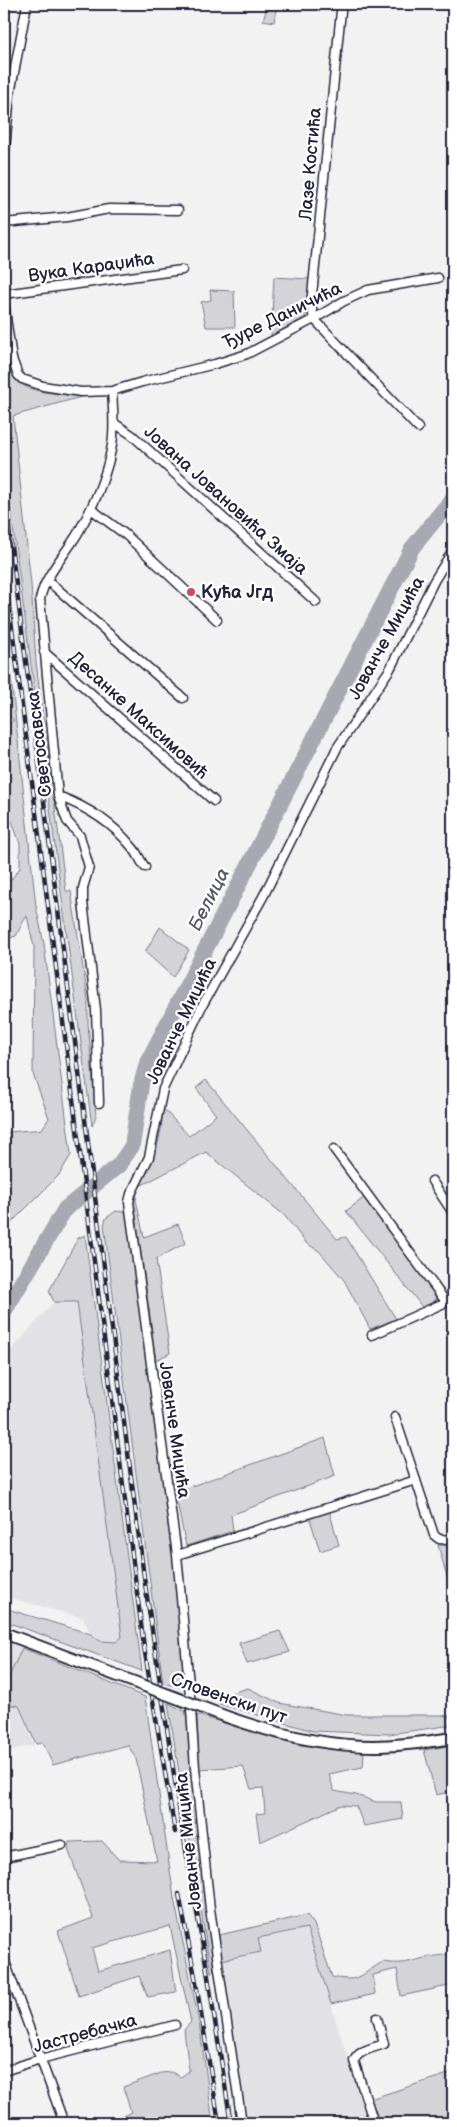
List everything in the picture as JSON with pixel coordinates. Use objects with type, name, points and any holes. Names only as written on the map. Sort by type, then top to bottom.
[{"type":"street","points":[[4,160],[10,94],[27,4]]},
{"type":"street","name":"Лазе Костића","points":[[314,319],[312,305],[341,11]]},
{"type":"street","points":[[4,223],[67,217],[109,209],[178,210]]},
{"type":"street","name":"Вука Караџића","points":[[4,294],[182,270]]},
{"type":"street","name":"Ђуре Даничића","points":[[4,303],[12,359],[18,375],[22,379],[43,386],[81,392],[112,391],[247,354],[368,290],[438,278]]},
{"type":"street","points":[[314,319],[418,428]]},
{"type":"street","name":"Светосавска","points":[[99,1103],[96,1010],[83,902],[83,888],[89,867],[80,836],[67,821],[58,796],[40,599],[47,580],[91,510],[107,466],[114,423],[112,391]]},
{"type":"street","name":"Јована Јовановића Змаја","points":[[114,423],[132,435],[316,602]]},
{"type":"street","points":[[91,510],[126,535],[217,620]]},
{"type":"street","name":"Јованче Мицића","points":[[242,2123],[210,1909],[195,1768],[177,1555],[131,1212],[131,1194],[149,1158],[163,1090],[202,1006],[264,895],[337,748],[390,669],[434,581],[453,550]]},
{"type":"street","points":[[47,580],[183,698]]},
{"type":"street","name":"Десанке Максимовић","points":[[44,652],[214,801]]},
{"type":"street","points":[[58,796],[84,806],[95,813],[132,846],[145,867]]},
{"type":"street","points":[[334,1149],[450,1300],[372,1335]]},
{"type":"street","points":[[432,1181],[453,1213]]},
{"type":"street","points":[[395,1416],[434,1535],[439,1539],[453,1540]]},
{"type":"street","points":[[177,1555],[416,1480]]},
{"type":"street","name":"Словенски пут","points":[[4,1633],[230,1718],[280,1734],[347,1745],[373,1746],[453,1738]]},
{"type":"street","points":[[4,1857],[62,1845]]},
{"type":"street","points":[[4,1959],[64,2123]]},
{"type":"street","points":[[374,2123],[354,2061],[360,2053],[384,2044],[377,2018]]},
{"type":"street","name":"Јастребачка","points":[[4,2071],[40,2059],[175,2025]]},
{"type":"shaded area","points":[[268,4],[277,4],[274,22],[263,20]]},
{"type":"shaded area","points":[[274,277],[310,279],[306,317],[271,336]]},
{"type":"shaded area","points":[[210,290],[234,291],[235,327],[206,327],[201,302],[211,300]]},
{"type":"shaded area","points":[[4,324],[10,364],[14,375],[21,383],[43,392],[81,397],[13,416],[31,584],[36,662],[66,891],[71,891],[88,1000],[88,1023],[96,1116],[92,1126],[4,460]]},
{"type":"shaded area","points":[[4,630],[36,906],[44,944],[71,1155],[59,1175],[11,1223],[4,1239],[4,1134],[42,1129],[49,1118],[33,1074],[34,947],[27,916],[16,936],[4,940],[6,886],[20,868],[20,844],[12,821],[4,807],[6,785],[4,783],[4,728],[14,720],[5,713],[4,707]]},
{"type":"shaded area","points":[[160,927],[189,950],[173,977],[145,952]]},
{"type":"shaded area","points":[[206,1080],[337,1239],[346,1237],[396,1319],[370,1329],[344,1280],[319,1251],[306,1243],[284,1215],[206,1152],[138,1187],[136,1200],[144,1237],[178,1224],[186,1243],[156,1259],[170,1353],[156,1360],[133,1195],[157,1148],[163,1108],[189,1136],[216,1115],[196,1088]]},
{"type":"shaded area","points":[[365,1197],[435,1291],[436,1300],[423,1308],[346,1211]]},
{"type":"shaded area","points":[[116,1211],[126,1212],[174,1567],[186,1689],[163,1683],[104,1225],[106,1218]]},
{"type":"shaded area","points":[[85,1235],[142,1671],[4,1621],[4,1608],[91,1634],[100,1641],[116,1642],[122,1637],[77,1302],[54,1302],[49,1291],[78,1238]]},
{"type":"shaded area","points":[[54,1302],[77,1302],[122,1637],[116,1642],[100,1641],[91,1634],[83,1618],[4,1596],[4,1358]]},
{"type":"shaded area","points":[[325,1438],[335,1476],[231,1515],[233,1531],[186,1546],[175,1492]]},
{"type":"shaded area","points":[[329,1510],[339,1545],[320,1551],[309,1516]]},
{"type":"shaded area","points":[[438,1545],[453,1546],[453,1598]]},
{"type":"shaded area","points":[[280,1631],[290,1652],[247,1664],[239,1643]]},
{"type":"shaded area","points":[[4,1642],[22,1648],[4,1688]]},
{"type":"shaded area","points":[[22,1648],[145,1697],[174,1898],[199,2022],[213,2123],[165,2123],[164,2118],[143,2123],[123,2123],[121,2117],[131,2112],[123,2087],[161,2073],[171,2072],[181,2077],[189,2071],[184,2030],[191,2022],[170,1926],[92,1948],[98,1971],[170,1950],[176,1992],[148,1997],[139,1976],[79,1996],[58,1931],[93,1918],[68,1849],[69,1842],[102,1841],[119,1860],[157,1861],[136,1759],[128,1745],[53,1765],[43,1743],[36,1744],[19,1706],[4,1704],[4,1688]]},
{"type":"shaded area","points":[[248,1688],[279,1703],[347,1715],[441,1715],[453,1717],[453,1725],[389,1734],[313,1731],[219,1704],[224,1695]]},
{"type":"shaded area","points":[[168,1703],[186,1712],[214,1971],[211,1973]]},
{"type":"shaded area","points":[[4,1704],[19,1706],[34,1745],[4,1752]]},
{"type":"shaded area","points":[[197,1715],[299,1745],[364,1751],[363,1767],[329,1774],[334,1791],[356,1795],[376,1802],[401,1802],[403,1819],[364,1826],[356,1806],[341,1805],[260,1842],[256,1814],[265,1813],[263,1788],[251,1789],[243,1766],[199,1769]]},
{"type":"shaded area","points":[[453,1745],[453,1791],[436,1795],[424,1750]]},
{"type":"shaded area","points":[[307,1915],[314,1924],[332,1977],[342,1979],[355,1978],[383,1962],[404,1963],[452,1952],[453,1985],[401,1996],[397,1969],[373,1975],[375,1994],[331,2004],[307,1928],[258,1938],[261,1952],[221,1960],[219,1935]]},
{"type":"shaded area","points":[[307,1928],[368,2123],[247,2123],[221,1960],[261,1952],[258,1938]]},
{"type":"shaded area","points":[[451,2073],[453,2081],[453,2123],[379,2123],[370,2099]]},
{"type":"waterway","name":"Белица","points":[[4,1312],[65,1209],[119,1165],[132,1146],[141,1085],[147,1063],[412,548],[453,498]]},
{"type":"railway","points":[[4,491],[144,1577],[182,1827],[231,2123]]},
{"type":"railway","points":[[4,566],[144,1647],[175,1832]]},
{"type":"railway","points":[[179,1894],[219,2123]]},
{"type":"place","name":"Кућа Јгд","points":[[191,592]]}]
